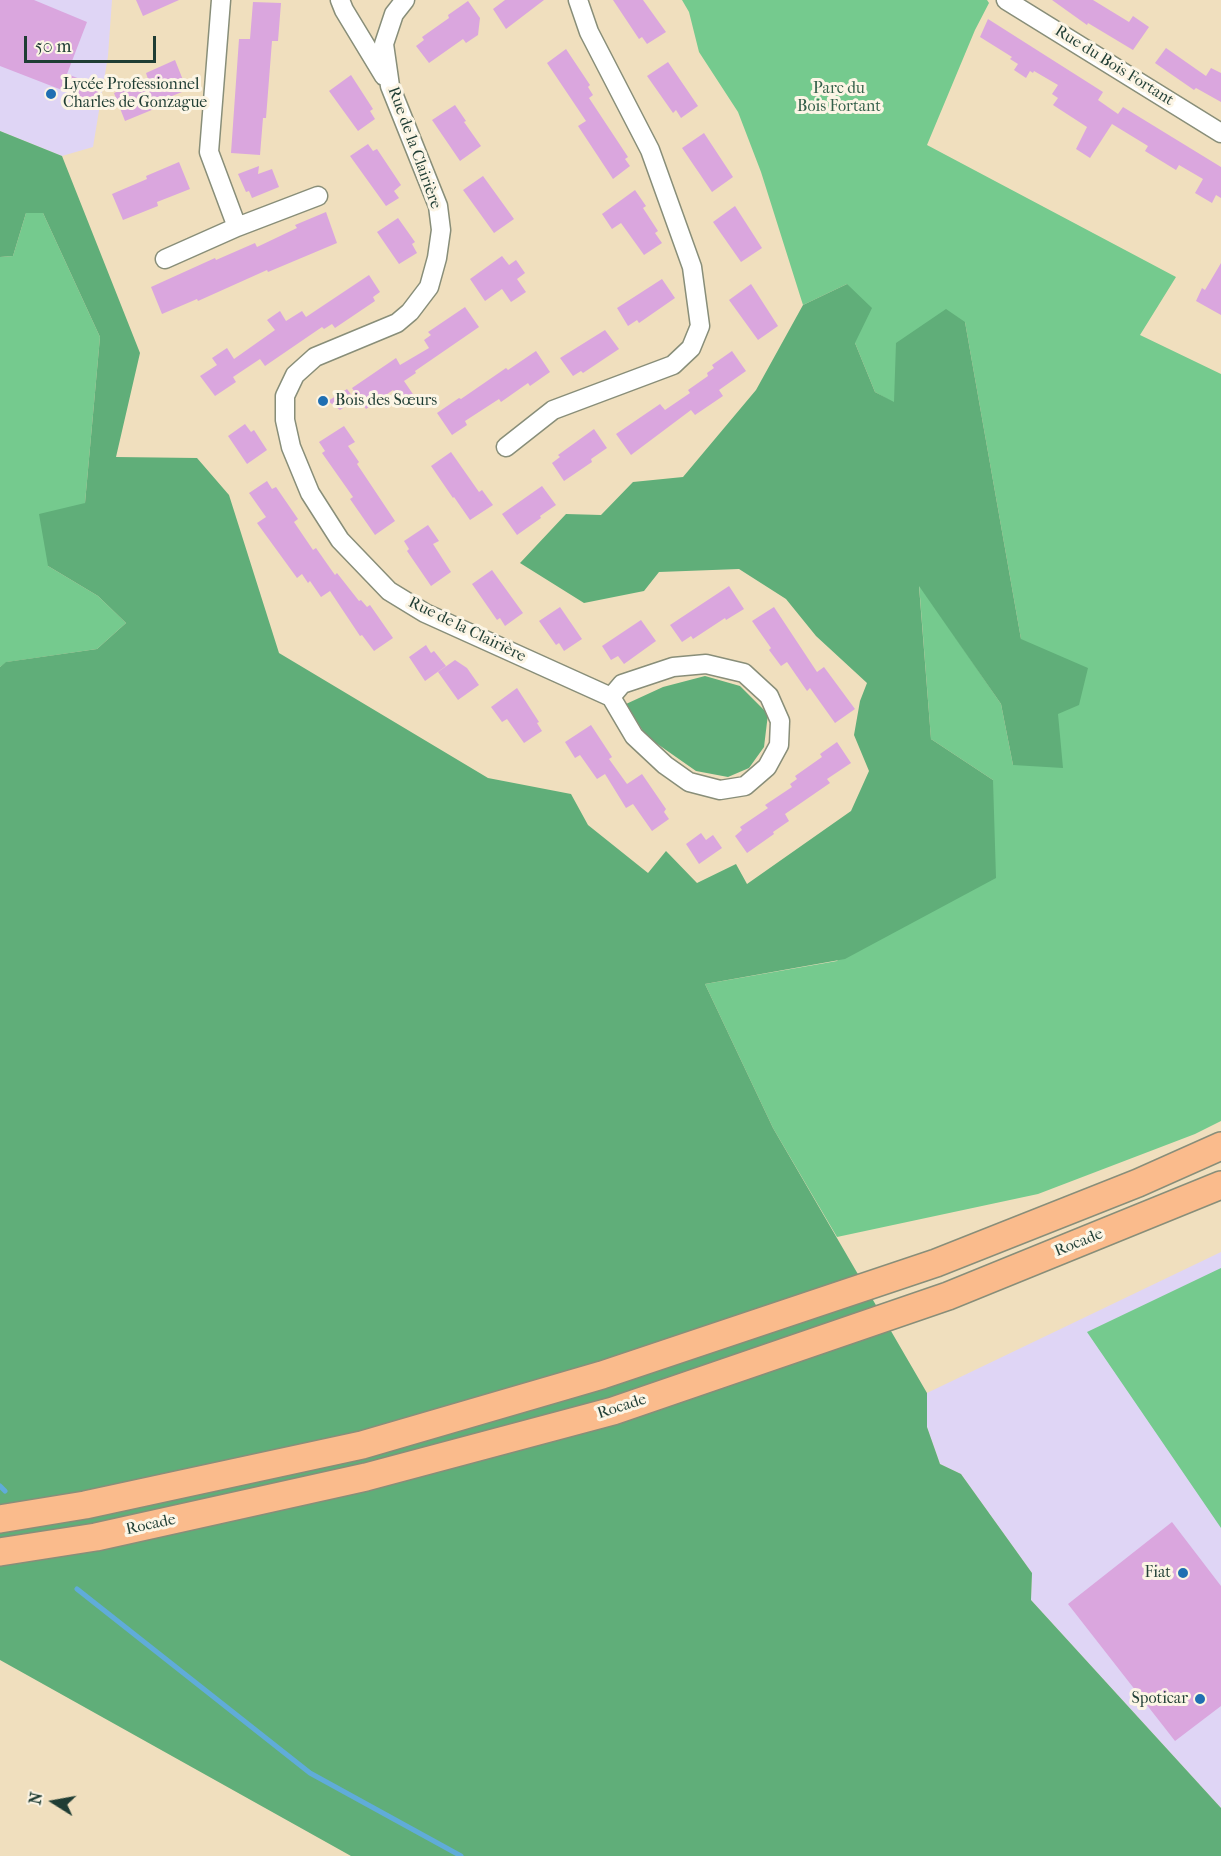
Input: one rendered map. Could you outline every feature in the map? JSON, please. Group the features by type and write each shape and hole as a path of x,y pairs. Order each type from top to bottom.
{"highway":[{"path":"0,1519 85,1505 362,1445 602,1375 936,1263 1138,1183 1221,1146"},
{"name":"Rocade","path":"0,1552 96,1537 366,1477 613,1411 948,1296 1221,1185"}],"street":[{"path":"221,0 209,152 237,227"},
{"path":"340,0 390,86"},
{"name":"Rue de la Clairière","path":"405,0 394,14 384,44 390,86 438,206 441,230 437,258 429,287 410,312 398,323 315,357 295,375 285,396 285,420 291,447 310,494 340,540 389,591 425,613 611,697"},
{"path":"506,447 553,410 673,365 691,348 700,326 692,267 650,150 589,32 578,0"},
{"name":"Rue du Bois Fortant","path":"1006,0 1221,133"},
{"path":"165,259 237,227 318,196"},
{"path":"706,664 744,673 770,696 780,721 778,746 767,767 745,786 720,790 689,782 665,765 634,736 611,697 622,684 673,666 706,664"}],"shaded area":[{"name":"Lycée Professionnel Charles de Gonzague","path":"0,0 112,0 108,56 93,147 62,156 0,131"},
{"path":"1221,1252 1221,1808 1031,1600 1032,1573 961,1474 940,1464 927,1427 927,1393"}],"green space":[{"name":"Parc du Bois Fortant","path":"682,0 987,0 989,3 975,30 927,145 1176,277 1140,335 1221,374 1221,1121 1195,1134 1038,1194 837,1237 773,1128 705,984 837,961 993,780 931,739 919,584 1001,704 1013,765 1021,639 965,322 894,403 875,392 855,343 847,284 803,305 761,172 738,112 699,52 689,12"},
{"path":"0,131 62,156 140,353 116,457 197,458 229,495 279,653 488,778 571,794 588,825 648,873 666,851 697,883 736,864 747,884 851,811 869,771 854,735 860,701 867,683 816,636 786,599 739,569 659,572 644,591 584,603 520,563 566,514 601,515 633,482 683,477 756,390 803,305 847,284 872,308 855,343 875,392 894,402 896,343 946,309 965,322 1021,639 1088,668 1079,705 1058,714 1063,768 1013,765 1001,704 919,586 931,739 993,780 996,878 845,959 705,984 773,1128 927,1393 927,1427 940,1464 961,1474 1032,1573 1031,1600 1221,1808 1221,1856 351,1856 0,1660 0,667 6,662 97,649 126,623 98,596 48,566 39,514 85,503 100,337 43,213 26,213 13,256 0,257"},
{"path":"26,213 43,213 100,337 85,503 48,566 98,596 126,623 97,649 7,662 0,667 0,257 13,256"},
{"path":"705,676 740,686 768,714 764,747 749,768 728,777 696,771 646,736 626,704 663,687"},
{"path":"1221,1268 1221,1528 1087,1332"}],"building":[{"path":"0,0 34,0 87,22 67,74 101,87 98,104 0,66"},
{"path":"136,0 179,0 143,16"},
{"path":"505,0 544,0 506,29 493,9"},
{"path":"613,0 643,0 666,32 647,44 642,37 639,39"},
{"path":"1052,0 1093,0 1129,22 1133,16 1149,27 1133,50 1088,23 1087,25"},
{"path":"468,1 480,18 478,35 466,43 463,39 429,63 416,46 424,40 422,37"},
{"path":"253,2 281,3 278,41 272,41 266,118 263,118 260,155 231,153 239,39 250,39"},
{"path":"988,19 1103,92 1098,100 1118,114 1123,107 1221,167 1221,198 1216,195 1212,203 1195,193 1203,179 1179,165 1176,170 1145,151 1148,146 1112,124 1090,158 1076,149 1087,127 1053,105 1058,98 1052,94 1058,85 1034,71 1033,73 1030,71 1026,78 1014,70 1018,64 1010,59 1012,57 980,37"},
{"path":"1166,48 1206,76 1211,68 1221,73 1221,102 1196,88 1194,90 1155,63"},
{"path":"566,49 590,85 588,87 593,95 589,98 628,157 625,159 630,166 613,179 578,126 586,121 547,63"},
{"path":"175,60 187,90 157,102 159,107 125,121 114,93 148,79 146,73"},
{"path":"668,62 698,106 681,118 676,110 673,113 647,76"},
{"path":"351,75 373,109 370,111 375,119 358,131 329,91"},
{"path":"455,105 481,146 460,161 432,120"},
{"path":"704,133 733,177 712,192 682,148"},
{"path":"368,144 373,151 377,149 401,185 394,191 399,198 386,206 350,156"},
{"path":"179,162 190,189 157,202 158,206 123,220 112,194"},
{"path":"259,166 258,174 272,169 279,187 252,198 249,191 246,192 238,174"},
{"path":"483,176 514,219 494,233 463,190"},
{"path":"635,190 646,206 643,208 658,231 655,233 662,243 644,255 621,223 612,229 602,214"},
{"path":"735,206 762,248 741,262 713,222"},
{"path":"326,212 337,243 162,314 151,287 215,258 216,260 255,243 257,247 297,228 295,225"},
{"path":"398,218 415,242 412,244 417,253 399,264 377,232"},
{"path":"502,256 509,265 516,260 525,273 517,279 526,292 511,302 502,289 485,301 470,279"},
{"path":"1221,263 1221,315 1196,301 1202,288 1205,290"},
{"path":"369,275 380,292 373,297 375,301 335,328 332,324 324,329 322,327 265,366 260,359 233,377 236,382 215,396 200,376 217,365 212,358 227,348 234,359 275,330 267,320 280,311 286,321 302,311 306,317"},
{"path":"662,279 675,298 639,323 637,320 628,326 617,308"},
{"path":"751,284 778,326 758,340 729,300"},
{"path":"465,307 479,327 404,381 417,400 407,407 393,390 366,409 352,388 396,358 400,365 429,348 424,340 431,335 428,332"},
{"path":"605,330 619,349 583,373 581,371 573,376 560,358"},
{"path":"536,351 550,372 530,386 528,383 501,402 499,399 465,421 467,425 452,435 437,413"},
{"path":"732,351 746,371 719,390 723,396 695,415 691,410 631,455 616,434 660,404 665,410 690,393 688,390 708,376 707,373 714,368 712,365"},
{"path":"347,389 355,400 340,410 328,401"},
{"path":"245,424 251,432 254,430 267,450 247,464 228,436"},
{"path":"344,426 355,442 348,446 359,462 357,464 395,521 375,535 350,499 353,497 322,453 325,451 319,442"},
{"path":"594,429 607,448 591,459 592,462 564,481 552,463 560,457 558,455"},
{"path":"451,452 479,492 482,490 493,505 470,520 431,466"},
{"path":"267,481 272,489 276,487 298,519 294,522 313,550 316,548 335,575 337,573 359,601 361,600 367,607 370,605 393,638 374,651 362,635 360,636 330,591 321,597 302,574 297,578 257,523 266,517 249,493"},
{"path":"542,486 556,505 517,535 502,514"},
{"path":"428,525 439,541 433,544 451,572 431,586 407,551 409,549 404,541"},
{"path":"492,570 523,613 505,626 500,618 497,620 472,584"},
{"path":"729,586 744,609 726,620 725,618 693,639 691,636 682,642 670,625"},
{"path":"560,607 582,639 564,651 559,643 556,645 539,621"},
{"path":"774,607 817,672 824,667 855,709 835,723 810,688 807,691 787,662 781,666 752,621"},
{"path":"641,620 656,641 624,664 618,656 611,660 602,646"},
{"path":"426,645 431,653 434,651 446,666 425,681 409,657"},
{"path":"455,660 467,668 479,685 458,700 438,672"},
{"path":"517,688 539,722 537,723 542,731 524,743 507,719 502,722 491,707"},
{"path":"591,725 612,757 609,759 627,784 642,774 666,809 664,812 669,819 652,831 633,804 626,808 605,774 597,779 580,755 575,758 565,742"},
{"path":"837,742 851,763 827,779 830,783 785,814 789,821 747,853 735,836 742,830 740,827 768,808 765,805 792,787 790,784 797,779 795,776 822,757 820,754"},
{"path":"701,833 706,840 713,835 722,848 699,864 686,844"},
{"path":"1172,1522 1221,1586 1221,1706 1175,1741 1068,1604"}],"waterway":[{"path":"0,1486 5,1491"},
{"path":"77,1589 310,1773 461,1856"}],"place":[{"name":"Lycée Professionnel Charles de Gonzague","path":"51,94"},
{"name":"Bois des Sœurs","path":"323,401"},
{"name":"Fiat","path":"1183,1573"},
{"name":"Spoticar","path":"1200,1699"}]}
